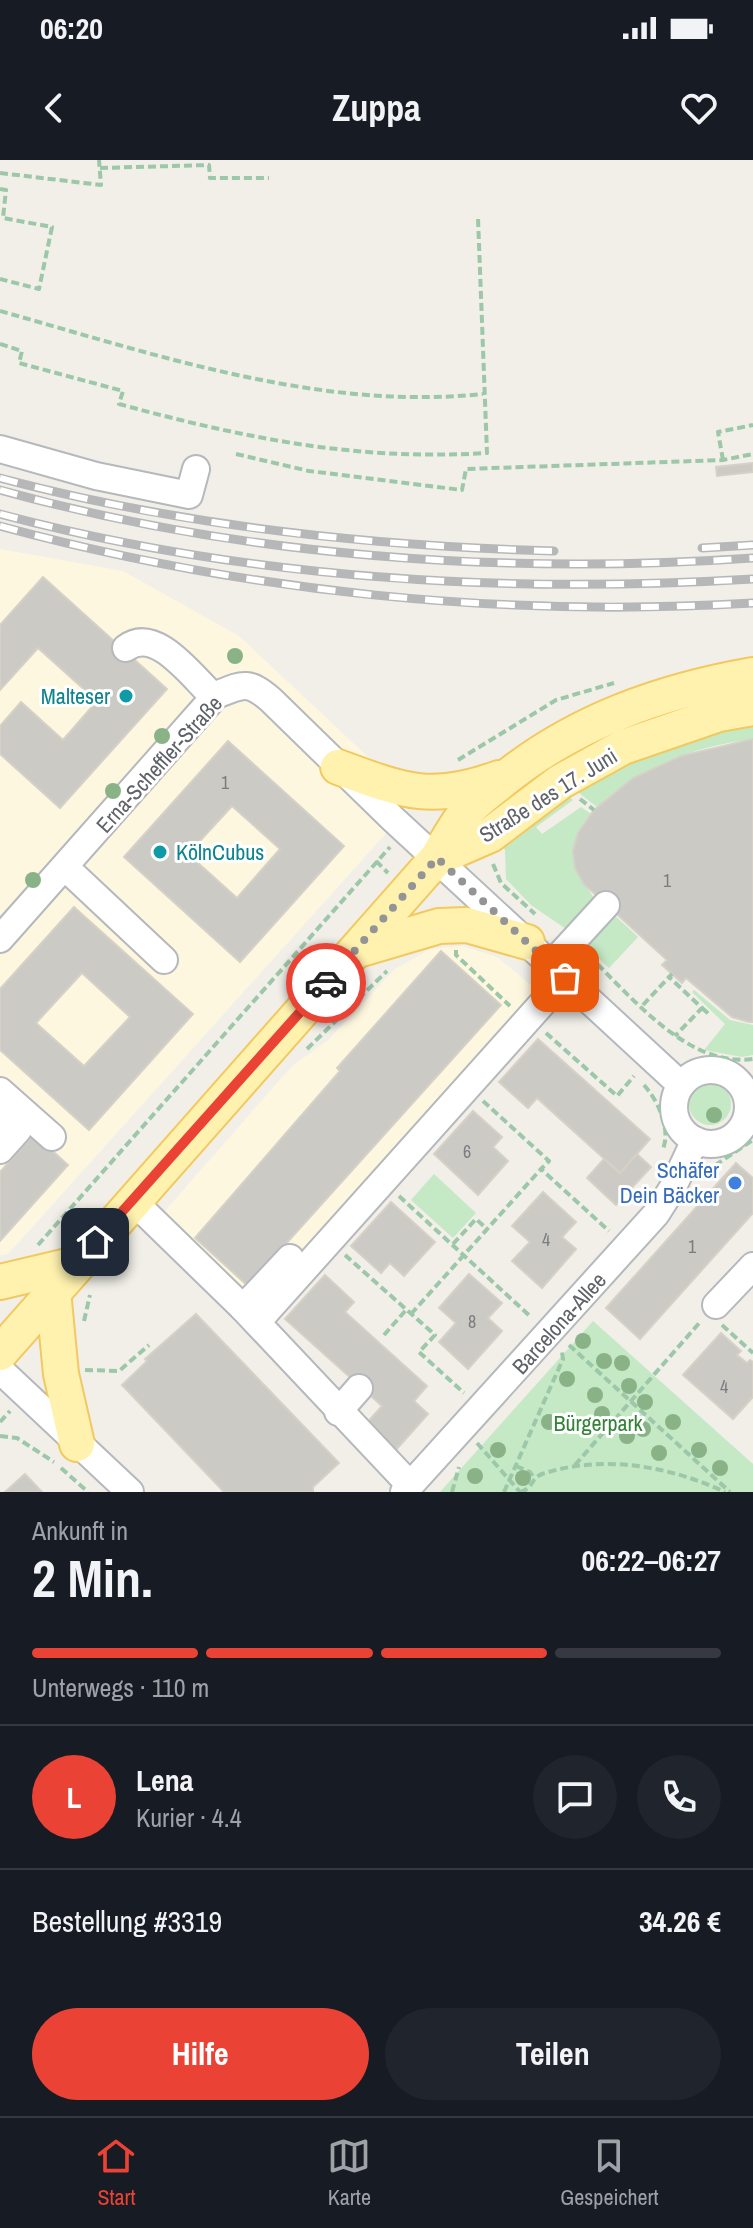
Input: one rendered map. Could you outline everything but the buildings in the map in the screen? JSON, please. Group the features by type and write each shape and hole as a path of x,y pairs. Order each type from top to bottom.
{"main road":[{"name":"Straße des 17. Juni","path":"0,1353 53,1291 87,1274 132,1200 437,858 469,809 511,774 592,723 641,703 708,683 753,675"},
{"name":"Straße des 17. Juni","path":"437,858 490,835 560,782 623,747 719,714 753,708"},
{"path":"338,767 408,793 464,788 511,774"},
{"path":"353,952 401,934 439,926 467,925 542,942"},
{"path":"0,1282 87,1274"},
{"path":"53,1291 61,1374 77,1444"}],"street":[{"path":"0,449 96,476 189,495 196,469"},
{"path":"126,648 139,641 158,645 214,697"},
{"name":"Erna-Scheffler-Straße","path":"0,939 66,868 214,697 242,684 257,688 437,858 542,942 681,1085"},
{"path":"66,868 164,960"},
{"path":"250,1315 318,1239 382,1181 528,1019 542,942 573,942 606,905"},
{"path":"710,1070 732,1077 749,1092 750,1138 719,1143 695,1140 679,1126 674,1105 681,1085 689,1077 710,1070"},
{"path":"0,1091 52,1137"},
{"path":"0,1113 18,1130 0,1150"},
{"name":"Barcelona-Allee","path":"407,1489 656,1214 695,1140"},
{"path":"132,1200 250,1315 407,1489"},
{"path":"714,1315 753,1266"},
{"path":"0,1370 130,1492"},
{"path":"338,1412 359,1388"}],"path":[{"path":"0,173 101,185 99,160"},
{"path":"100,168 209,165 210,178 269,178"},
{"path":"0,189 6,190 3,218 52,227 39,289 0,279"},
{"path":"0,344 22,351 19,363 123,391 119,404 256,439 376,455 487,453 478,218"},
{"path":"0,311 300,388 402,399 484,394"},
{"path":"723,460 718,432 753,425"},
{"path":"236,454 309,471 462,490 466,469 723,460 753,454"},
{"path":"36,1246 376,861"},
{"path":"456,938 456,955 617,1096 634,1076"},
{"path":"573,942 675,1036 700,1052 742,1061 753,1059"},
{"path":"299,1055 321,1039 397,961"},
{"path":"642,1005 670,976 710,1015"},
{"path":"675,1036 702,1008"},
{"path":"624,1065 656,1100 667,1138 660,1157 698,1177 750,1138"},
{"path":"384,1335 465,1255 549,1161 467,1086"},
{"path":"541,1169 612,1234"},
{"path":"382,1181 534,1320"},
{"path":"453,1244 476,1219 487,1229"},
{"path":"318,1239 435,1335 419,1352 466,1395"},
{"path":"84,1324 89,1296 87,1274"},
{"path":"574,1467 714,1315 753,1353"},
{"path":"79,1371 119,1371 149,1345"},
{"path":"569,1345 727,1492"},
{"path":"504,1492 563,1359 562,1352"},
{"path":"462,1430 520,1492 533,1485 534,1478 530,1472 515,1466"},
{"path":"2,1438 17,1438 50,1458 88,1492"},
{"path":"452,1492 459,1465"},
{"path":"534,1478 574,1467 634,1465 695,1478 727,1492"}],"shaded area":[{"path":"0,549 123,571 239,636 415,801 8,1254 0,1255"},
{"path":"462,946 497,957 543,995 266,1302 228,1309 150,1228 292,1066 327,1041 395,969 430,949"}],"green space":[{"path":"753,721 753,739 710,747 669,761 631,780 597,807 574,789 629,760"},
{"path":"565,793 573,800 536,827 542,834 581,807 591,814 578,833 574,859 579,876 598,904 572,933 531,905 506,879 505,850 499,843"},
{"path":"612,913 638,937 609,968 584,944"},
{"path":"694,990 730,1020 753,1025 753,1055 742,1057 704,1050 725,1024 692,992"},
{"path":"710,1083 725,1089 731,1104 725,1119 710,1125 695,1119 689,1104 695,1089"},
{"path":"434,1174 476,1213 453,1238 411,1200"},
{"name":"Bürgerpark","path":"593,1321 753,1464 753,1492 440,1492"}],"railway":[{"path":"0,478 137,509 275,531 414,544 554,551"},
{"path":"0,490 92,513 185,531 374,556 564,564 753,558"},
{"path":"0,514 186,554 374,576 563,584 753,579"},
{"path":"0,526 185,568 373,595 563,607 753,603"},
{"path":"702,548 753,545"}],"way so far":[{"path":"326,983 437,858 565,978"}],"place":[{"name":"Malteser","path":"126,696"},
{"name":"KölnCubus","path":"160,852"},
{"name":"Schäfer Dein Bäcker","path":"735,1183"}],"route":[{"path":"95,1242 326,983"}]}
